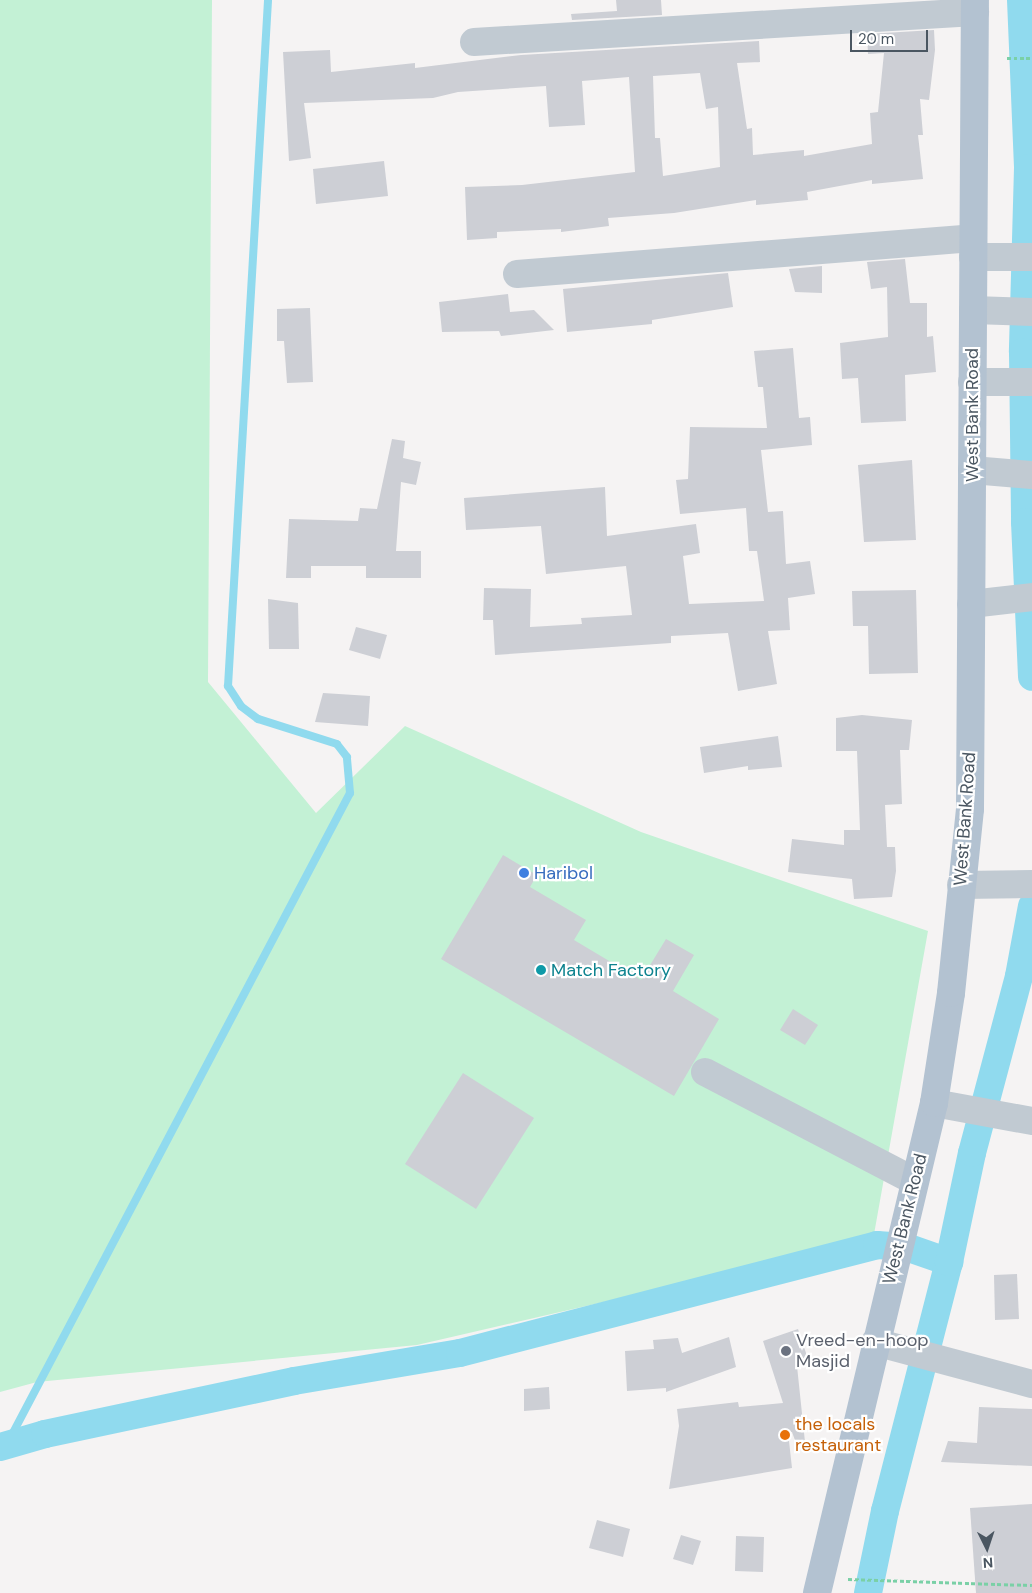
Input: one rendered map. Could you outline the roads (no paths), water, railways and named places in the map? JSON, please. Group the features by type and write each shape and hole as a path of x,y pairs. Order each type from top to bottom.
{"main road":[{"name":"West Bank Road","path":"827,1586 875,1342 934,1103 951,993 970,809 972,382 984,310 974,248 975,6"}],"lane":[{"path":"474,42 975,6"},
{"path":"517,274 974,248 1000,258 1032,257"},
{"path":"984,310 1032,312"},
{"path":"972,382 1032,382"},
{"path":"972,470 1032,475"},
{"path":"971,604 1001,599 1032,597"},
{"path":"961,885 1021,883"},
{"path":"705,1072 914,1181"},
{"path":"934,1103 1032,1121"},
{"path":"875,1342 1032,1384"}],"waterway":[{"path":"6,1446 350,793 347,757 337,744 258,719 241,706 228,686 268,0"},
{"path":"1021,0 1028,168 1023,352 1025,522 1032,677"},
{"path":"868,1593 885,1511 949,1262 972,1153 1019,976 1032,906"},
{"path":"0,1447 45,1434 294,1381 460,1353 877,1245 906,1247 949,1262"}],"place":[{"name":"Haribol","path":"524,873"},
{"name":"Match Factory","path":"541,970"},
{"name":"Vreed-en-hoop Masjid","path":"786,1351"},
{"name":"the locals restaurant","path":"785,1435"}]}
